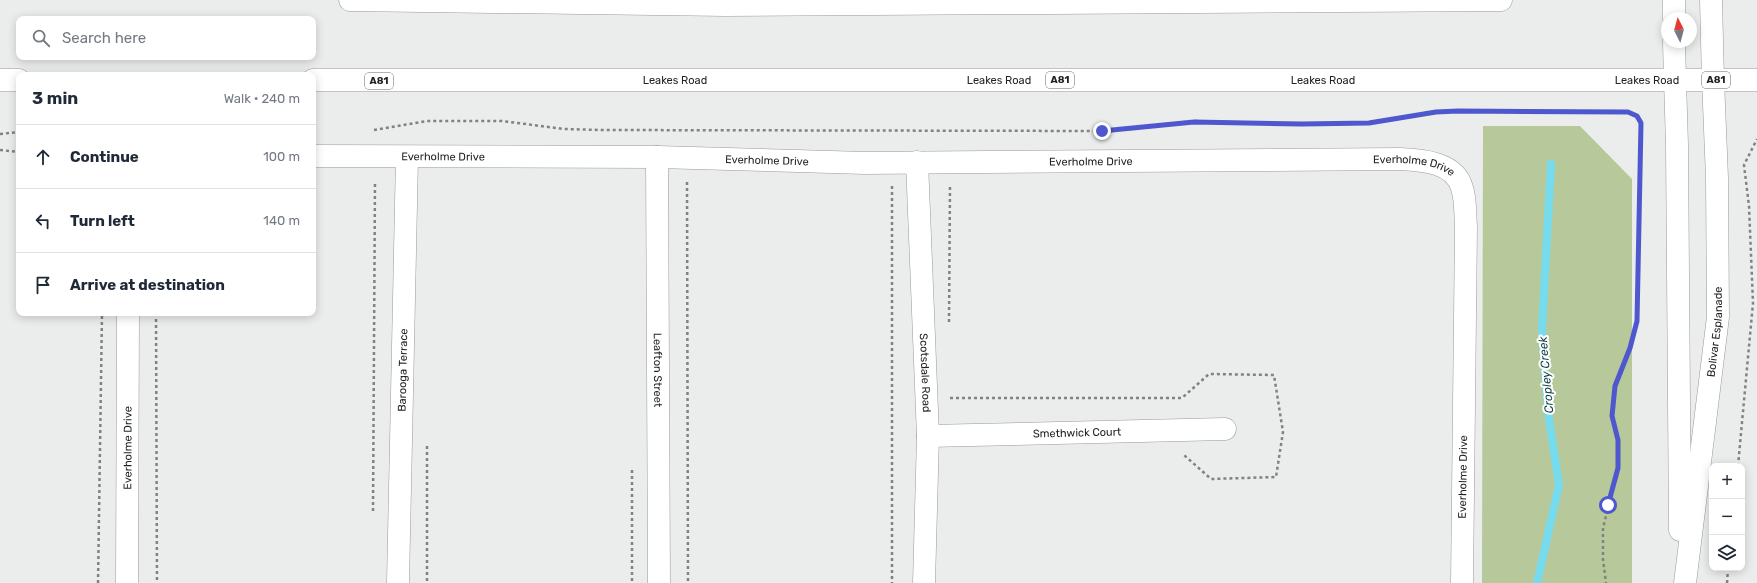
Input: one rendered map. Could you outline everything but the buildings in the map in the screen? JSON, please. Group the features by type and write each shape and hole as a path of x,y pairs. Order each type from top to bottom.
{"main road":[{"path":"350,0 724,3 1501,0"},
{"path":"1674,0 1674,12"},
{"name":"Bolivar Esplanade","path":"1685,583 1718,317 1712,0"},
{"path":"1674,48 1677,153 1680,583"},
{"path":"0,80 16,80"},
{"name":"Leakes Road","path":"316,80 1757,80"},
{"name":"Everholme Drive","path":"316,156 657,157 917,162 1400,158 1434,163 1447,168 1456,175 1463,190 1466,227 1462,583"},
{"name":"Barooga Terrace","path":"398,583 407,157"},
{"name":"Leafton Street","path":"657,157 659,583"},
{"name":"Scotsdale Road","path":"917,162 928,436 924,583"},
{"name":"Everholme Drive","path":"127,583 128,316"},
{"name":"Smethwick Court","path":"928,436 1225,429"}],"path":[{"path":"368,131 427,121 502,121 564,129 601,130 1102,131 1194,122 1302,124 1369,123 1436,112 1458,111 1628,112 1637,116 1641,123 1637,321 1630,348 1615,386 1612,416 1618,440 1618,468 1603,528 1603,559 1606,583"},
{"path":"0,134 16,132"},
{"path":"1738,463 1753,303 1749,206 1744,165 1757,139"},
{"path":"0,150 16,152"},
{"path":"373,512 375,181"},
{"path":"892,181 892,583"},
{"path":"98,583 102,316"},
{"path":"156,316 156,583"},
{"path":"1727,583 1728,571"}],"green space":[{"path":"1483,126 1580,126 1632,179 1632,583 1482,583"}],"waterway":[{"name":"Cropley Creek","path":"1537,583 1559,485 1548,412 1542,329 1551,164"}],"route":[{"path":"1102,131 1194,122 1302,124 1369,123 1436,112 1458,111 1628,112 1637,116 1641,123 1637,321 1630,348 1615,386 1612,416 1618,440 1618,468 1608,505"}]}
